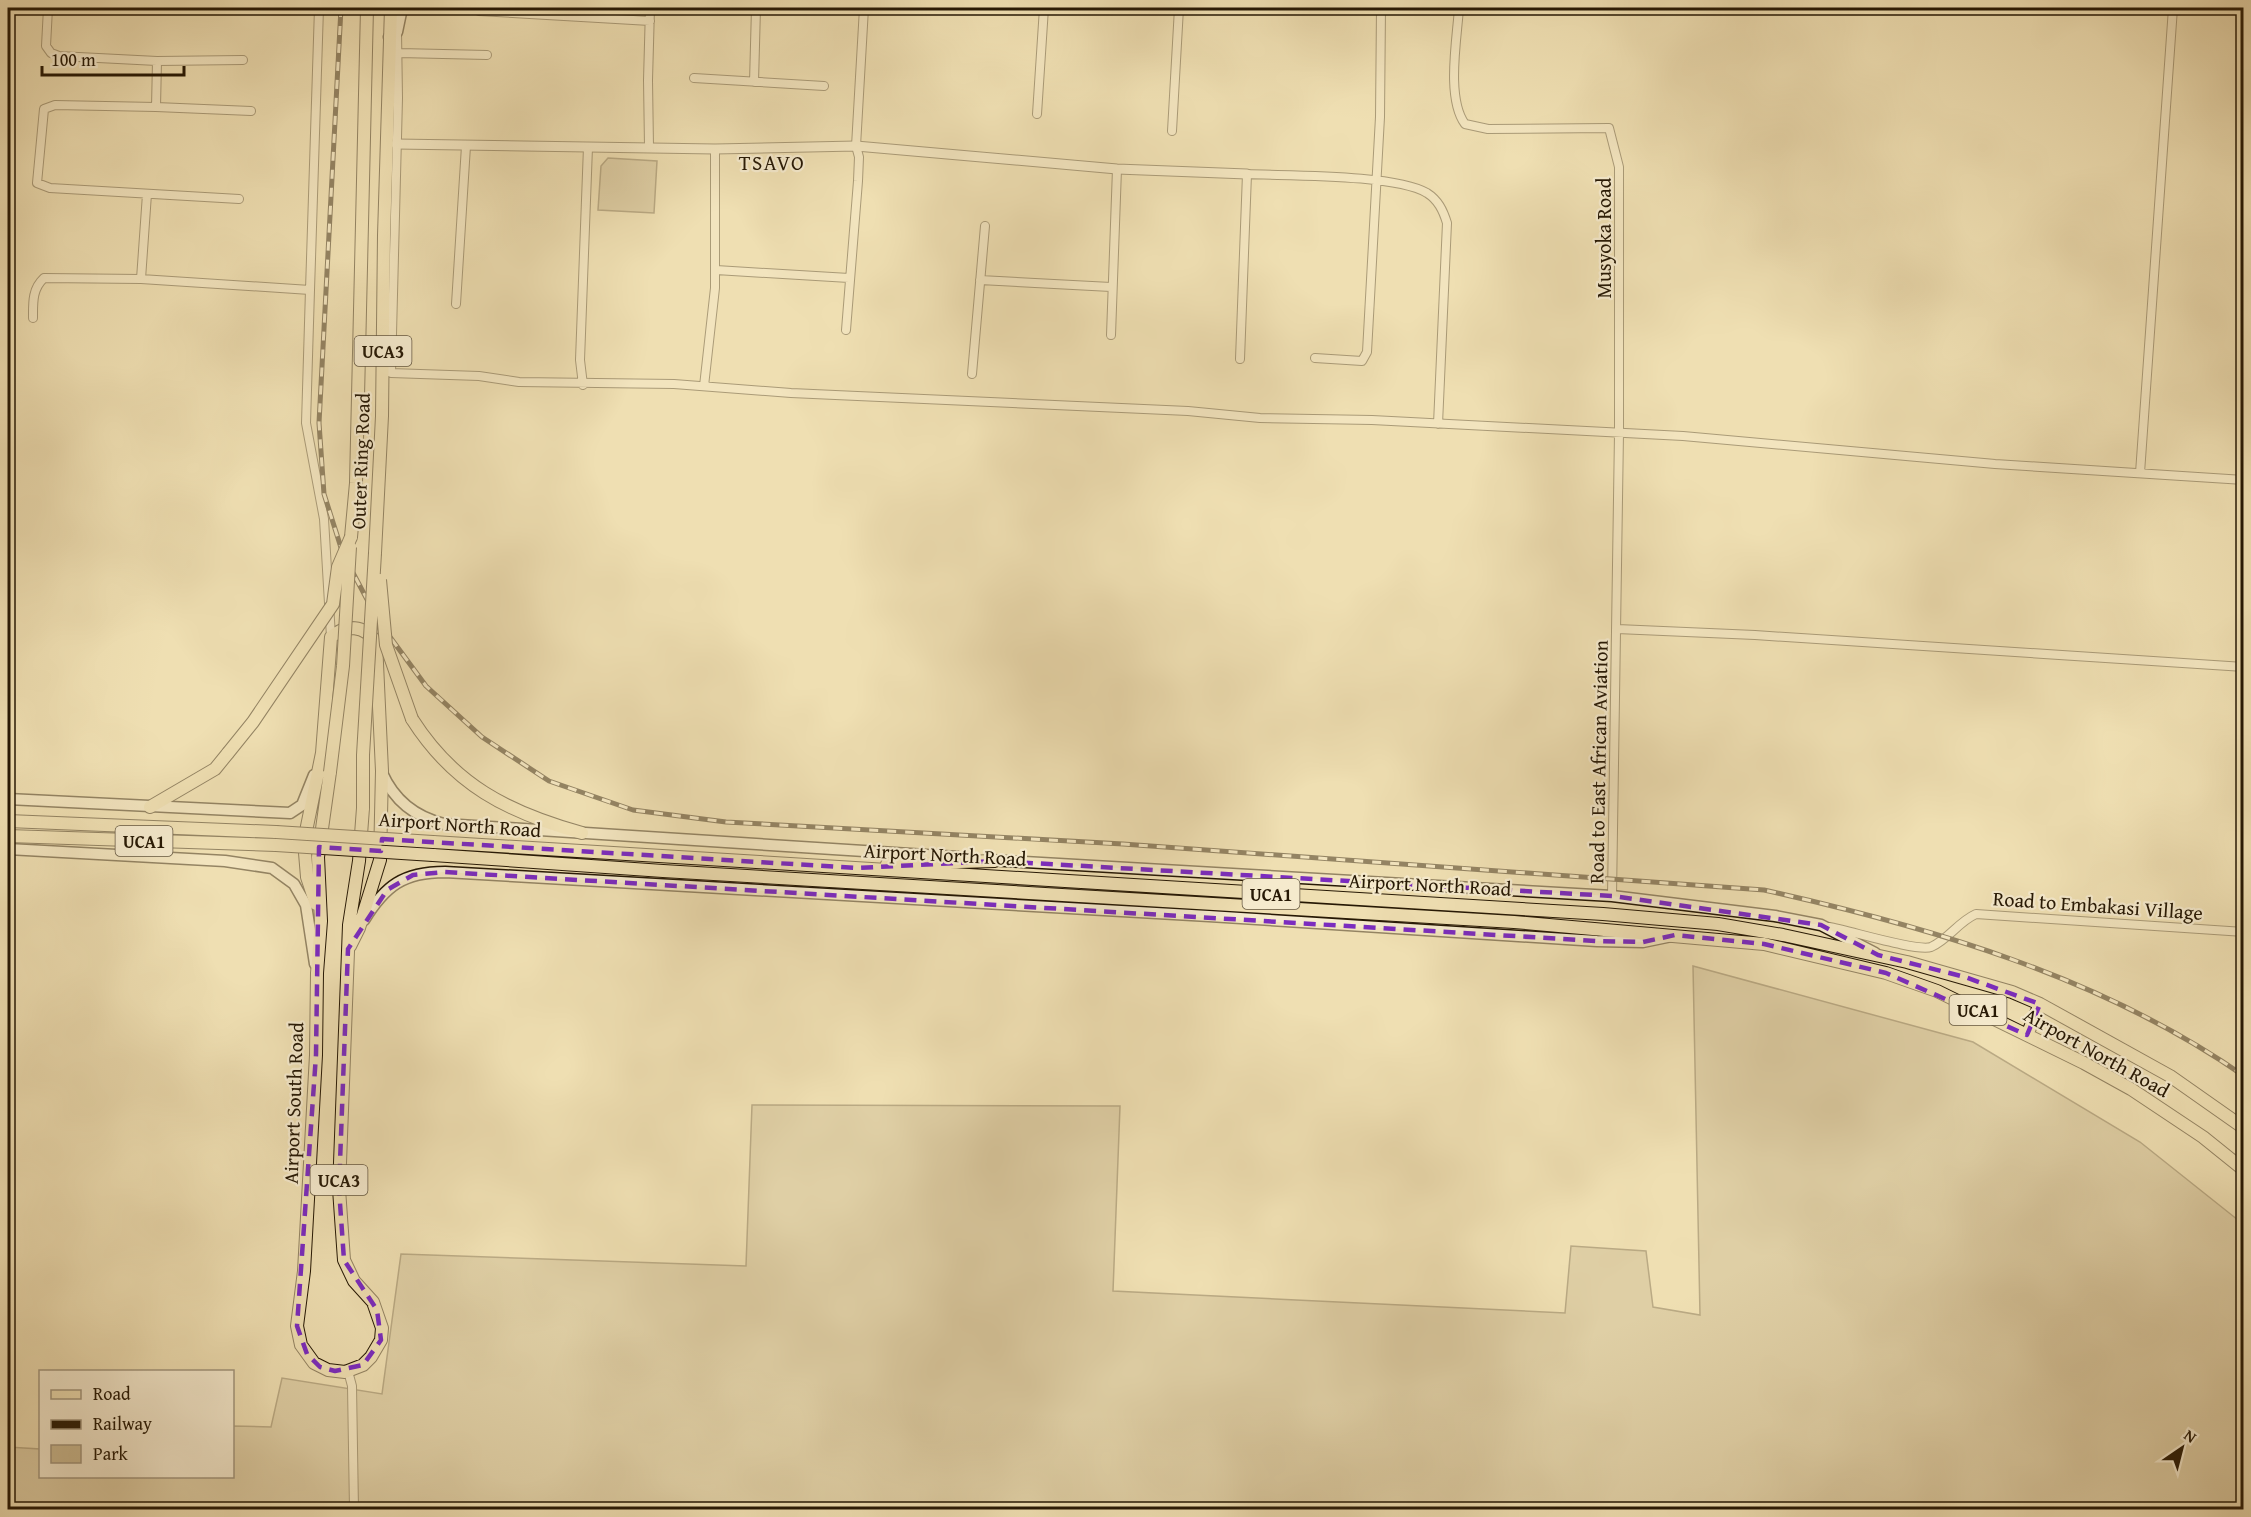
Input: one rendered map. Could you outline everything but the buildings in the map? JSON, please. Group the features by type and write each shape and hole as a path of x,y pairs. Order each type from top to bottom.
{"main road":[{"name":"Outer Ring Road","path":"325,805 343,666 356,483 367,8"},
{"name":"Outer Ring Road","path":"348,950 363,808 363,755 382,416 391,147 393,34 391,8"},
{"name":"UCA3","path":"393,34 402,8"},
{"path":"150,807 215,769 253,722 333,604 338,567 351,537"},
{"path":"375,553 386,645 412,719 446,764 476,789 525,815 582,833"},
{"name":"UCA1","path":"8,799 290,813 302,805 322,753 331,637 340,631 356,627 367,632 376,642 382,771"},
{"path":"321,921 307,877 304,857 306,831 322,753"},
{"path":"348,950 359,928 380,860 382,771"},
{"name":"Airport North Road","path":"382,771 401,801 415,813 431,821 475,827 995,861 1239,872 1612,896 1775,916 1821,925 1878,955"},
{"name":"Airport South Road","path":"325,805 318,857 321,921 310,1179 304,1271 297,1326 301,1345 320,1367 335,1371 348,1371"},
{"name":"Airport North Road","path":"10,821 276,832 1614,915 1729,926 1843,946 1965,977 2040,1004 2170,1076 2244,1128"},
{"name":"Airport North Road","path":"10,836 276,845 663,871 1503,921 1764,944 1886,973 1937,991 2131,1089 2203,1137 2244,1170"},
{"name":"UCA1","path":"8,849 225,861 272,868 294,884 306,905 317,973"},
{"path":"856,868 905,862 995,861"},
{"name":"Airport North Road","path":"359,928 387,890 404,879 423,872 959,901 1597,941 1643,942 1662,940 1677,935"},
{"name":"UCA3","path":"348,950 339,1139 342,1241 348,1270 373,1302 382,1328 381,1340 371,1358 363,1365 348,1371"},
{"path":"2027,1035 2040,1004"}],"street":[{"path":"48,8 46,46 51,53 157,61 243,60"},
{"path":"319,8 306,423 324,519 331,637"},
{"path":"649,147 650,8"},
{"path":"754,82 756,8"},
{"path":"846,330 859,169 856,146 864,8"},
{"path":"1037,114 1044,8"},
{"path":"1172,130 1179,8"},
{"path":"1315,358 1359,361 1365,358 1369,334 1367,330 1376,180 1381,8"},
{"name":"Musyoka Road","path":"1459,8 1454,93 1457,114 1465,124 1488,129 1609,128 1619,167 1619,434"},
{"path":"2140,473 2173,8"},
{"path":"479,11 650,21"},
{"path":"393,34 399,53 391,147 391,373 583,385 633,382 791,393 1188,411 1260,418 1438,424 1619,434 2244,480"},
{"path":"399,53 487,55"},
{"path":"156,107 157,61"},
{"path":"694,78 825,86"},
{"path":"239,199 50,188 37,183 42,114 44,109 55,105 251,111"},
{"path":"456,304 466,146"},
{"path":"391,147 716,149 856,146 1117,169 1376,180 1428,194 1444,211 1447,223 1438,424"},
{"path":"583,385 580,360 588,147"},
{"path":"704,386 716,270 716,149"},
{"path":"1111,335 1117,169"},
{"path":"1240,359 1247,174"},
{"path":"141,279 147,194"},
{"path":"972,374 985,226"},
{"path":"716,270 849,278"},
{"path":"33,318 33,299 37,285 44,278 141,279 310,290"},
{"path":"980,280 1111,287"},
{"name":"Road to East African Aviation","path":"1612,896 1619,434"},
{"path":"1617,628 1755,634 2244,667"},
{"name":"Road to Embakasi Village","path":"1821,925 1926,948 1948,937 1960,921 1976,914 2244,932"},
{"path":"348,1371 352,1386 354,1509"}],"highlighted area":[{"path":"382,839 857,868 995,861 1612,896 1821,925 1878,955 1965,977 2040,1004 2027,1035 1886,973 1764,944 1675,935 1643,942 1597,941 445,872 413,875 387,890 348,949 339,1189 344,1260 377,1310 381,1340 363,1365 335,1371 320,1367 307,1354 297,1326 316,1055 319,847 381,851"}],"green space":[{"path":"608,158 657,161 654,213 598,210 601,166"},
{"path":"1693,966 1973,1042 2140,1142 2243,1224 2243,1509 8,1510 8,1447 39,1449 39,1478 234,1478 234,1426 271,1427 282,1378 382,1394 401,1254 746,1266 752,1105 1120,1106 1113,1291 1565,1313 1571,1246 1646,1251 1653,1307 1700,1315"}],"railway":[{"path":"341,8 319,423 324,494 343,554 379,622 426,686 482,737 549,781 633,810 726,822 1123,844 1764,890 1951,939 2073,983 2132,1010 2189,1041 2244,1076"}],"district":[{"name":"TSAVO","path":"772,162"}]}
